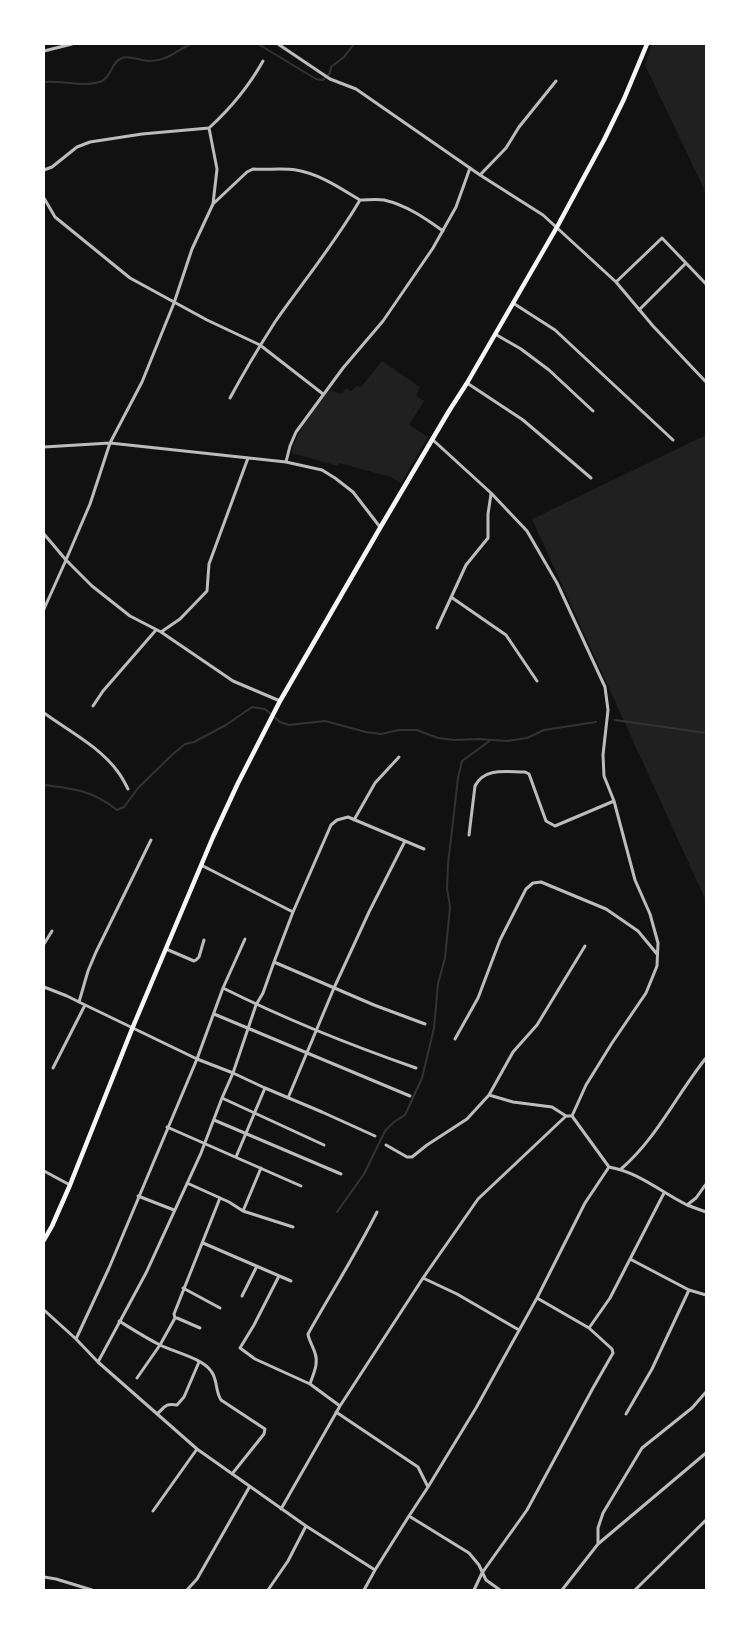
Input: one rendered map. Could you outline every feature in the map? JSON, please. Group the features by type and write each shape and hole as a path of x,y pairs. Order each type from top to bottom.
{"main road":[{"path":"44,1240 70,1185 132,1029 201,865 238,783 280,701 380,528 468,383 557,227 624,99 647,44"}],"street":[{"path":"44,51 72,44"},
{"path":"278,44 323,75 356,89 480,175 543,215 616,282 653,326 706,382"},
{"path":"44,170 52,167 77,148 90,142 142,134 210,128 230,108 252,80 263,61"},
{"path":"480,175 506,148 519,127 556,81"},
{"path":"44,609 90,504 110,443 142,382 174,303 192,249 213,204 217,169 210,128"},
{"path":"286,462 296,432 323,394 383,321 443,231 456,207 470,168"},
{"path":"213,204 247,172 253,169 296,170 313,174 360,200 382,200 405,207 443,231"},
{"path":"44,198 56,217 130,278 174,303 260,345 323,394"},
{"path":"230,398 260,345 346,224 360,200"},
{"path":"616,282 662,238 706,284"},
{"path":"639,310 686,263"},
{"path":"513,303 555,330 673,440"},
{"path":"495,334 521,349 549,370 593,412"},
{"path":"468,383 524,420 591,478"},
{"path":"433,440 491,493 527,531 544,558 583,637 605,687 608,710 603,755 604,776 614,802 635,880 650,914 658,944 657,966 646,994 586,1085 572,1116"},
{"path":"44,447 110,443 286,462 322,470 353,492 380,528"},
{"path":"161,632 180,619 206,591 209,564 249,458"},
{"path":"437,628 466,565 488,538 488,514 491,493"},
{"path":"44,534 92,586 130,616 161,632 233,681 280,701"},
{"path":"451,597 506,636 537,681"},
{"path":"93,706 103,691 156,630"},
{"path":"44,714 89,744 110,762 120,773 128,789"},
{"path":"354,820 375,783 399,757"},
{"path":"469,835 475,786 482,776 489,773 525,772 529,774 546,822 555,826 614,802"},
{"path":"98,1362 146,1273 205,1143 233,1073 256,1005 263,993 293,912 330,825 337,820 348,817 424,850"},
{"path":"80,1002 88,971 96,952 151,840"},
{"path":"288,1098 334,988 369,912 405,841"},
{"path":"201,865 293,912"},
{"path":"455,1039 478,998 500,940 526,888 533,883 541,882 606,909 638,931 657,954"},
{"path":"44,944 52,930"},
{"path":"76,1339 109,1268 197,1059 223,988 244,939"},
{"path":"166,949 194,961 199,957 204,940"},
{"path":"386,1146 407,1157 412,1157 467,1119 489,1095 513,1052 537,1026 585,946"},
{"path":"274,962 425,1024"},
{"path":"44,987 80,1002 197,1059 375,1136"},
{"path":"223,988 256,1005 357,1048 416,1068"},
{"path":"53,1068 85,1005"},
{"path":"214,1014 410,1096"},
{"path":"621,1169 645,1144 664,1119 690,1077 706,1058"},
{"path":"236,1156 265,1088"},
{"path":"489,1095 513,1102 552,1107 566,1116 572,1116"},
{"path":"222,1098 324,1145"},
{"path":"281,1509 336,1412 423,1278 478,1199 566,1116"},
{"path":"572,1116 609,1167 621,1169 652,1184 664,1193 687,1205 706,1212"},
{"path":"214,1120 341,1174"},
{"path":"168,1127 301,1186"},
{"path":"364,1590 476,1408 537,1298 585,1203 609,1167"},
{"path":"243,1211 261,1168"},
{"path":"44,1171 70,1185"},
{"path":"187,1183 243,1211 292,1227"},
{"path":"687,1205 696,1198 706,1184"},
{"path":"589,1328 610,1298 664,1193"},
{"path":"138,1196 174,1210"},
{"path":"137,1378 160,1345 175,1318 174,1313 183,1288 220,1198"},
{"path":"310,1384 316,1365 316,1355 308,1334 357,1252 377,1212"},
{"path":"203,1242 291,1281"},
{"path":"630,1259 689,1290 706,1295"},
{"path":"242,1296 257,1266"},
{"path":"279,1276 240,1348 255,1359 310,1384 340,1406"},
{"path":"423,1278 457,1294 519,1330"},
{"path":"183,1288 220,1308"},
{"path":"626,1414 652,1369 689,1290"},
{"path":"474,1590 482,1573 526,1510 613,1353 589,1328 537,1298"},
{"path":"44,1310 98,1362 197,1449 306,1526 375,1570"},
{"path":"175,1318 200,1328"},
{"path":"119,1321 160,1345 199,1362 211,1370 216,1382 217,1394 221,1400 265,1429 264,1434 232,1474"},
{"path":"157,1414 167,1404 177,1405 184,1397 199,1362"},
{"path":"598,1544 598,1528 603,1513 642,1448 692,1408 706,1392"},
{"path":"336,1412 418,1467 428,1487"},
{"path":"153,1512 197,1449"},
{"path":"562,1590 598,1544 706,1453"},
{"path":"187,1590 197,1579 250,1486"},
{"path":"409,1516 469,1553 479,1565 486,1580 500,1590"},
{"path":"635,1590 706,1520"},
{"path":"268,1590 288,1561 306,1526"},
{"path":"44,1577 92,1590"}],"shaded area":[{"path":"652,44 706,44 706,193 645,65"},
{"path":"382,361 420,387 416,395 424,401 409,425 428,437 401,483 391,477 339,463 338,466 292,453 293,446 302,429 330,390 341,394 346,388 351,391 357,386 361,387"},
{"path":"706,435 706,901 532,519"}],"waterway":[{"path":"44,82 96,83 105,79 118,60 122,58 128,57 156,61 191,44"},
{"path":"258,44 316,79 323,80 330,73 331,67 344,57 354,44"},
{"path":"368,44 374,44"},
{"path":"44,785 74,789 91,794 117,810 124,807 138,788 185,744 194,742 226,725 252,707 265,709 280,722 289,725 325,721 366,732 381,734 399,730 417,730 438,738 454,740 507,741 527,738 544,730 596,722"},
{"path":"615,720 706,733"},
{"path":"337,1212 364,1174 385,1131 405,1115 422,1078 434,1028 438,984 445,958 450,907 447,888 448,864 458,778 462,761 491,740"}]}
